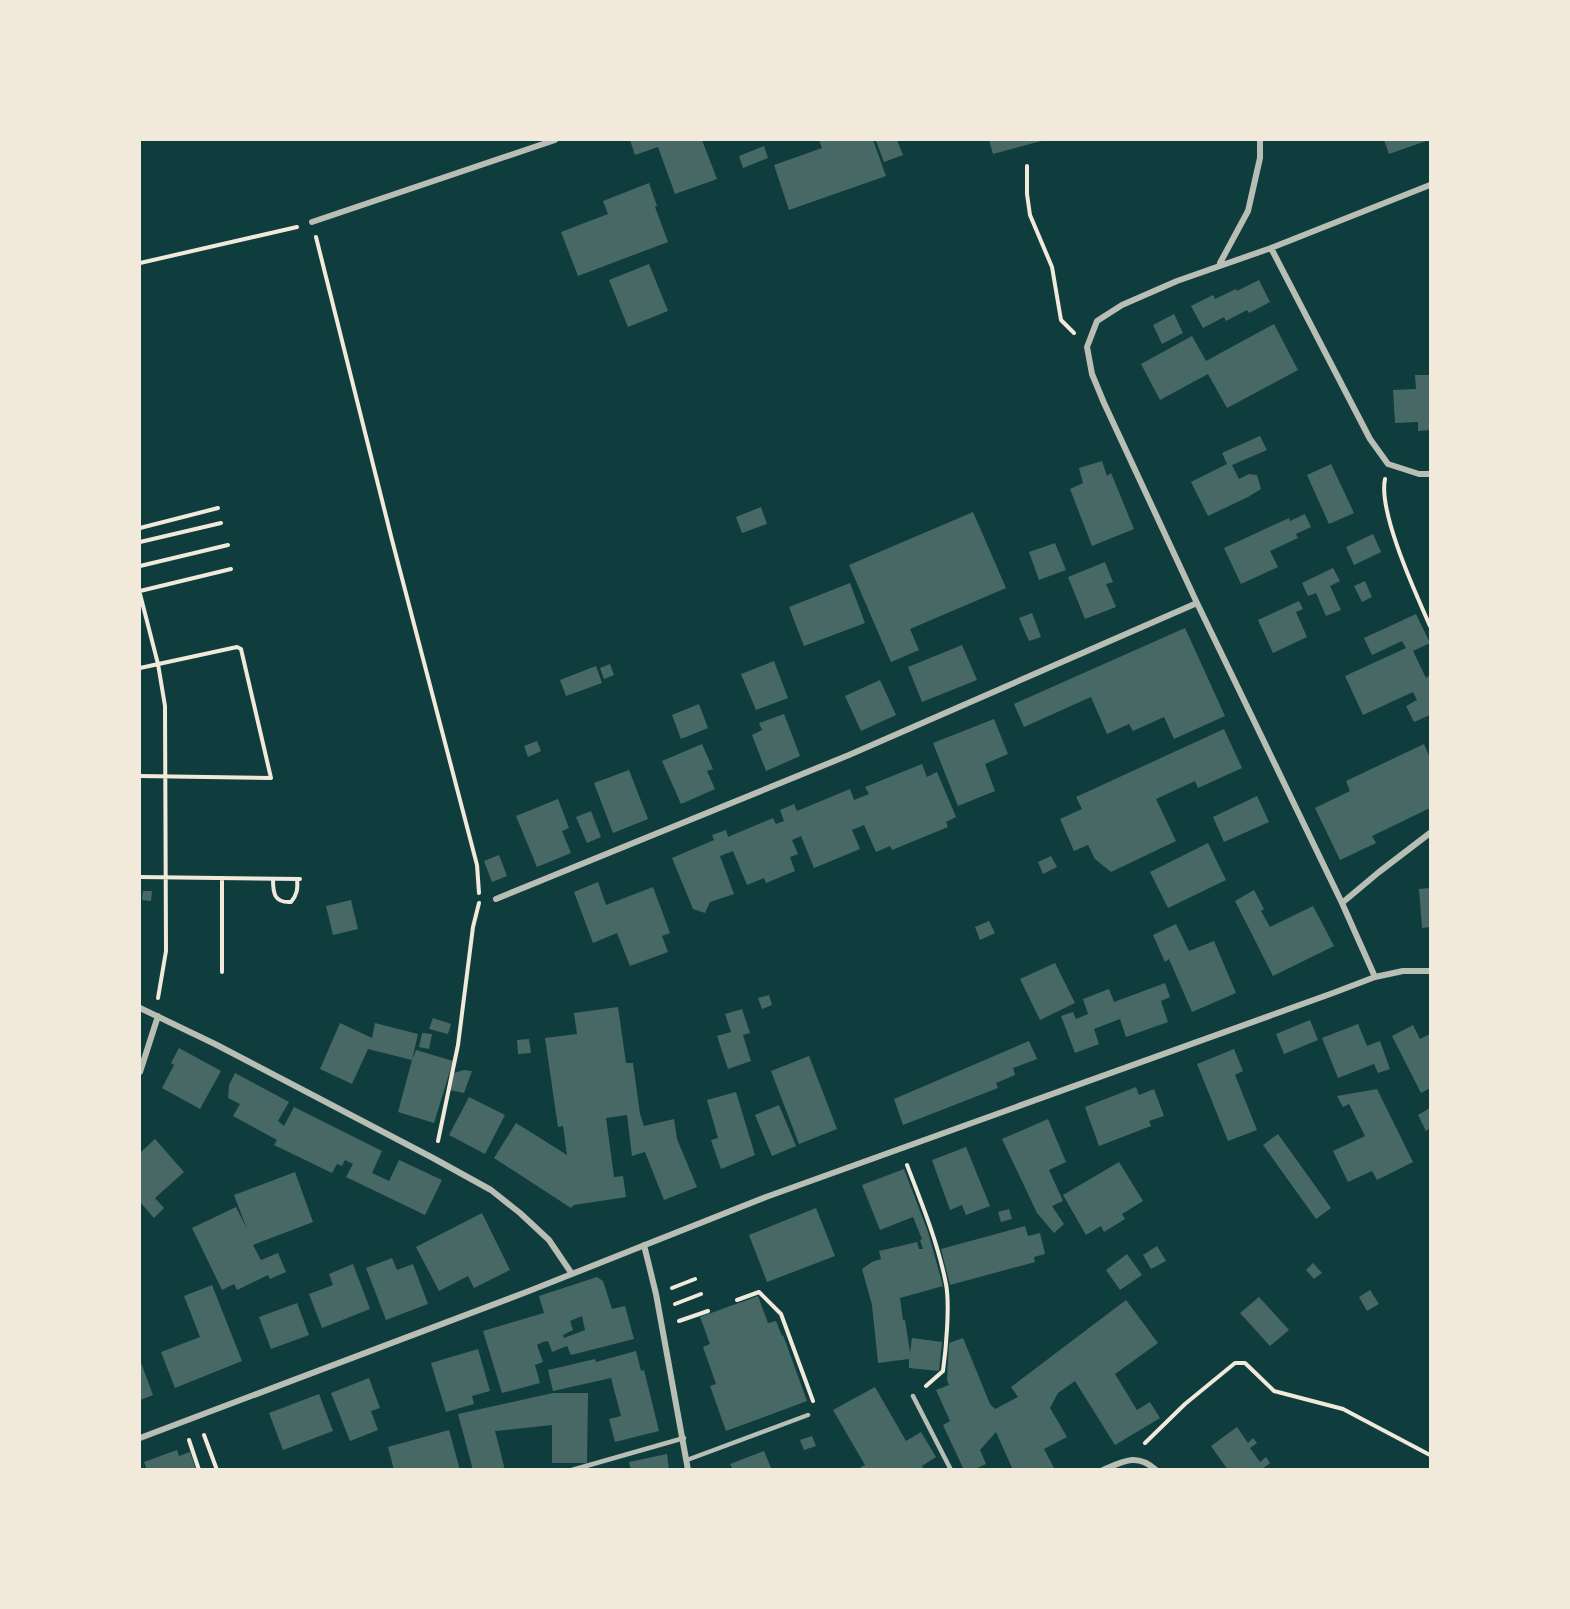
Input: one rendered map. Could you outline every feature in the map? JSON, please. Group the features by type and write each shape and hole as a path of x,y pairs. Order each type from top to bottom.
{"street":[{"path":"312,222 555,140"},
{"path":"1220,264 1248,211 1260,158 1260,140"},
{"path":"1375,977 1104,403 1092,375 1087,346 1097,321 1122,305 1220,264 1271,248 1431,185"},
{"path":"1271,248 1370,440 1388,464 1419,474 1431,474"},
{"path":"496,899 849,755 1197,603"},
{"path":"1342,903 1431,833"},
{"path":"140,1438 572,1274 819,1177 1375,977 1403,971 1431,970"},
{"path":"140,1008 402,1142 490,1190 520,1213 549,1240 572,1274"},
{"path":"140,1072 159,1016"},
{"path":"644,1245 656,1294 688,1470"},
{"path":"1103,1470 1139,1459 1148,1462 1156,1470"}],"lane":[{"path":"913,1396 951,1470"},
{"path":"687,1460 808,1415"},
{"path":"572,1470 684,1438"}],"path":[{"path":"1027,166 1030,215 1041,236 1052,267 1061,320 1087,346"},
{"path":"140,263 312,222 477,865 479,904 473,927 458,1045 438,1142"},
{"path":"1388,464 1383,488 1385,502 1408,578 1431,626"},
{"path":"140,528 218,508"},
{"path":"140,542 221,523"},
{"path":"140,566 228,545"},
{"path":"159,990 166,951 165,706 158,664 140,593 231,569"},
{"path":"140,668 237,647 241,649 271,778 140,776"},
{"path":"140,877 299,879 298,889 291,903 279,902 275,897 273,879"},
{"path":"222,878 222,972"},
{"path":"907,1164 933,1232 947,1286 946,1350 943,1371 913,1396"},
{"path":"671,1288 695,1279"},
{"path":"737,1300 759,1292 781,1314 803,1383 809,1391"},
{"path":"675,1304 701,1294"},
{"path":"678,1321 708,1311"},
{"path":"1145,1443 1185,1404 1235,1363 1245,1363 1274,1390 1343,1409 1431,1455"},
{"path":"204,1435 217,1470"},
{"path":"189,1440 200,1470"}],"building":[{"path":"630,140 702,140 717,179 675,194 658,147 635,155"},
{"path":"819,140 873,140 886,176 789,210 774,165 822,148"},
{"path":"897,140 903,155 884,162 876,141"},
{"path":"989,140 1045,140 993,154"},
{"path":"1384,140 1429,140 1389,154"},
{"path":"764,146 768,158 743,168 739,156"},
{"path":"649,183 668,242 578,276 561,232 608,214 603,201"},
{"path":"649,264 668,311 628,327 609,280"},
{"path":"1259,280 1270,302 1226,321 1224,317 1203,328 1191,306 1213,295 1215,299 1236,289 1237,291"},
{"path":"1174,314 1183,333 1162,344 1153,325"},
{"path":"1274,324 1298,370 1227,408 1208,374 1160,400 1141,364 1192,336 1206,361"},
{"path":"1415,375 1430,375 1430,430 1418,431 1418,422 1395,423 1393,390 1416,389"},
{"path":"1260,436 1267,450 1232,465 1239,479 1249,474 1257,475 1261,489 1208,516 1191,482 1227,464 1222,453"},
{"path":"1102,461 1107,476 1111,473 1134,529 1092,546 1070,489 1083,483 1079,468"},
{"path":"1331,464 1354,513 1329,524 1307,475"},
{"path":"761,507 767,524 742,533 736,517"},
{"path":"973,512 1006,588 910,629 919,650 891,662 849,565"},
{"path":"1305,514 1311,527 1296,534 1298,538 1270,551 1278,567 1241,584 1224,548 1289,518 1290,521"},
{"path":"1373,534 1381,552 1354,565 1346,547"},
{"path":"1055,543 1066,570 1039,580 1029,552"},
{"path":"1105,562 1113,582 1106,584 1116,607 1085,619 1068,577"},
{"path":"1333,568 1340,581 1330,586 1341,610 1326,616 1316,593 1308,596 1302,583"},
{"path":"1365,581 1372,597 1362,602 1354,586"},
{"path":"850,583 865,623 804,646 789,607"},
{"path":"1299,601 1303,609 1296,612 1307,637 1273,653 1258,620"},
{"path":"1032,613 1041,637 1029,641 1019,618"},
{"path":"1416,614 1430,643 1413,651 1426,678 1430,675 1430,715 1414,722 1406,706 1417,700 1413,692 1363,715 1345,676 1406,648 1402,641 1372,655 1364,638"},
{"path":"1185,628 1225,716 1174,739 1164,717 1133,731 1129,724 1107,734 1091,697 1024,727 1014,704"},
{"path":"962,645 977,680 922,702 908,667"},
{"path":"774,661 788,698 756,710 741,674"},
{"path":"610,664 614,675 604,679 600,668"},
{"path":"596,666 602,683 566,696 560,680"},
{"path":"880,680 896,715 861,731 845,696"},
{"path":"699,704 708,728 681,739 672,715"},
{"path":"784,714 800,756 766,771 752,735 762,730 759,723"},
{"path":"994,719 1008,754 985,764 995,791 958,806 933,743"},
{"path":"1224,729 1242,768 1198,788 1195,781 1156,799 1176,841 1111,872 1095,859 1088,845 1074,851 1060,819 1082,809 1076,797"},
{"path":"537,741 541,751 528,757 524,746"},
{"path":"702,744 713,769 707,771 715,789 681,804 662,761"},
{"path":"1424,744 1430,758 1430,808 1372,836 1376,843 1340,860 1315,808 1350,791 1346,781"},
{"path":"922,764 927,777 937,772 956,817 946,822 948,827 892,850 890,846 876,852 864,825 852,830 860,849 814,868 801,836 792,840 798,854 790,857 795,871 766,883 764,878 747,885 733,851 720,856 734,894 710,902 705,913 693,909 672,858 714,840 712,835 726,830 728,837 773,818 776,824 784,821 780,810 794,804 797,811 850,789 854,800 869,794 865,787"},
{"path":"629,770 648,819 613,833 594,783"},
{"path":"1257,796 1269,822 1224,842 1213,817"},
{"path":"558,799 569,828 562,831 571,853 537,867 516,816"},
{"path":"591,811 601,837 587,843 576,817"},
{"path":"1208,843 1226,880 1168,908 1150,872"},
{"path":"499,855 507,876 492,882 484,861"},
{"path":"1051,856 1057,867 1043,874 1038,862"},
{"path":"598,882 606,905 653,887 670,933 662,936 668,952 630,966 617,933 593,943 574,892"},
{"path":"1430,888 1430,927 1422,928 1419,889"},
{"path":"1254,890 1264,909 1261,911 1270,927 1313,906 1334,946 1273,976 1235,901"},
{"path":"143,891 152,891 151,901 142,900"},
{"path":"351,900 358,929 333,935 326,906"},
{"path":"989,921 995,933 980,940 975,927"},
{"path":"1176,924 1189,951 1214,941 1236,993 1192,1012 1169,959 1165,962 1153,935"},
{"path":"1055,963 1075,1003 1040,1020 1020,979"},
{"path":"1165,983 1170,997 1161,1001 1168,1022 1126,1037 1120,1019 1094,1029 1099,1044 1075,1053 1061,1016 1073,1012 1076,1019 1088,1014 1083,999 1109,989 1114,1002"},
{"path":"769,995 772,1005 762,1009 758,998"},
{"path":"618,1007 626,1063 633,1063 640,1114 644,1126 674,1119 677,1139 697,1187 664,1200 645,1152 632,1156 627,1115 606,1118 614,1177 623,1176 626,1197 574,1205 571,1208 494,1158 516,1123 567,1155 563,1126 558,1127 545,1038 577,1034 574,1013"},
{"path":"742,1009 750,1033 743,1035 751,1061 728,1069 717,1036 731,1032 725,1014"},
{"path":"433,1018 451,1024 448,1034 429,1029"},
{"path":"1310,1020 1318,1040 1284,1054 1276,1034"},
{"path":"340,1023 372,1038 375,1023 418,1034 412,1060 368,1049 352,1084 320,1069"},
{"path":"1358,1024 1367,1046 1380,1041 1390,1069 1378,1073 1374,1064 1338,1078 1322,1038"},
{"path":"1413,1025 1420,1039 1430,1034 1430,1088 1421,1093 1392,1036"},
{"path":"422,1033 432,1034 429,1049 419,1047"},
{"path":"529,1039 531,1053 518,1054 517,1040"},
{"path":"1029,1041 1037,1059 1013,1068 1015,1075 996,1083 998,1088 903,1125 894,1099"},
{"path":"179,1048 221,1071 200,1109 162,1088 174,1065 171,1063"},
{"path":"1234,1049 1243,1071 1235,1075 1257,1130 1228,1141 1197,1064"},
{"path":"416,1050 453,1061 434,1123 398,1112"},
{"path":"809,1056 837,1129 799,1144 771,1071"},
{"path":"464,1070 472,1071 464,1093 450,1090 454,1073"},
{"path":"235,1073 289,1102 278,1121 284,1126 294,1107 382,1151 372,1173 389,1181 399,1160 442,1180 425,1215 346,1177 353,1164 345,1160 342,1166 337,1164 332,1173 274,1145 277,1140 233,1116 240,1104 228,1098 229,1085"},
{"path":"1136,1087 1139,1095 1154,1089 1164,1116 1149,1121 1151,1126 1099,1146 1085,1107"},
{"path":"1377,1089 1413,1162 1377,1180 1372,1171 1348,1182 1333,1151 1365,1136 1349,1104 1343,1107 1337,1096"},
{"path":"736,1092 755,1155 721,1169 711,1140 718,1138 707,1100"},
{"path":"469,1097 505,1115 485,1154 449,1135"},
{"path":"779,1105 796,1146 772,1156 755,1115"},
{"path":"1430,1108 1430,1128 1426,1131 1418,1115"},
{"path":"1048,1119 1066,1162 1049,1170 1063,1201 1052,1206 1064,1224 1054,1233 1037,1213 1002,1139"},
{"path":"1278,1134 1331,1208 1316,1219 1263,1145"},
{"path":"155,1139 184,1172 155,1198 164,1208 154,1218 140,1202 140,1153"},
{"path":"966,1147 990,1206 966,1215 962,1205 950,1210 932,1160"},
{"path":"1119,1162 1143,1201 1122,1214 1125,1219 1104,1232 1101,1226 1086,1235 1063,1195"},
{"path":"904,1169 928,1232 943,1286 900,1298 903,1320 905,1320 910,1353 912,1338 942,1342 939,1371 909,1368 909,1359 878,1363 872,1305 862,1269 881,1259 879,1251 917,1242 919,1249 923,1249 920,1240 922,1239 913,1217 880,1230 862,1185"},
{"path":"295,1172 313,1222 253,1245 261,1260 278,1253 286,1272 270,1279 268,1275 237,1290 234,1284 222,1290 192,1228 236,1207 247,1229 234,1195"},
{"path":"816,1208 835,1256 767,1282 749,1235"},
{"path":"1009,1209 1012,1219 1001,1222 998,1212"},
{"path":"482,1213 510,1270 474,1288 468,1276 439,1291 416,1247"},
{"path":"1025,1226 1028,1236 1040,1233 1045,1254 1034,1257 1035,1262 950,1285 941,1249"},
{"path":"1157,1246 1166,1261 1151,1269 1143,1255"},
{"path":"1127,1254 1142,1275 1120,1290 1106,1270"},
{"path":"392,1258 397,1270 413,1264 428,1304 386,1320 366,1268"},
{"path":"1313,1263 1322,1273 1314,1279 1306,1270"},
{"path":"353,1264 370,1309 322,1328 309,1294 333,1285 329,1274"},
{"path":"597,1277 603,1281 612,1309 625,1306 634,1339 571,1355 567,1346 552,1352 548,1341 543,1342 537,1345 543,1362 535,1365 540,1383 502,1393 483,1331 544,1313 539,1296","holes":["582,1316 585,1330 564,1338 563,1335 573,1330 570,1321"]},
{"path":"212,1285 242,1361 175,1388 161,1352 200,1337 184,1296"},
{"path":"1370,1290 1379,1304 1367,1311 1359,1297"},
{"path":"758,1296 768,1323 776,1321 783,1335 807,1401 726,1431 710,1386 716,1384 703,1347 710,1344 700,1317"},
{"path":"1259,1297 1289,1330 1270,1346 1240,1313"},
{"path":"1126,1300 1158,1343 1115,1374 1137,1410 1150,1402 1160,1418 1115,1445 1075,1381 1058,1393 1050,1408 1067,1437 1044,1449 1055,1470 1013,1470 996,1432 980,1450 986,1464 973,1470 964,1470 943,1425 950,1421 936,1390 949,1385 947,1380 949,1343 963,1338 990,1404 995,1409 1018,1397 1011,1387"},
{"path":"297,1303 309,1335 271,1349 259,1317"},
{"path":"478,1349 490,1391 472,1396 474,1404 446,1412 431,1363"},
{"path":"636,1351 641,1371 644,1370 659,1431 615,1442 609,1419 621,1416 611,1378 553,1391 548,1370 595,1359 596,1362"},
{"path":"140,1360 153,1395 140,1400"},
{"path":"369,1378 380,1408 371,1411 378,1430 350,1441 331,1393"},
{"path":"875,1387 906,1441 921,1432 936,1457 922,1466 924,1470 856,1470 865,1465 833,1410"},
{"path":"553,1393 588,1393 587,1463 552,1463 552,1425 495,1431 505,1470 473,1470 458,1414"},
{"path":"319,1394 333,1431 283,1450 269,1413"},
{"path":"1237,1427 1248,1443 1253,1438 1257,1443 1250,1448 1260,1462 1266,1457 1270,1463 1261,1470 1228,1470 1211,1446"},
{"path":"449,1430 460,1470 394,1470 388,1447"},
{"path":"812,1436 816,1446 804,1450 800,1440"},
{"path":"177,1450 179,1456 190,1452 196,1470 147,1470 144,1462"},
{"path":"764,1451 772,1470 733,1470 730,1464"},
{"path":"667,1454 669,1470 631,1470 629,1462"}]}
